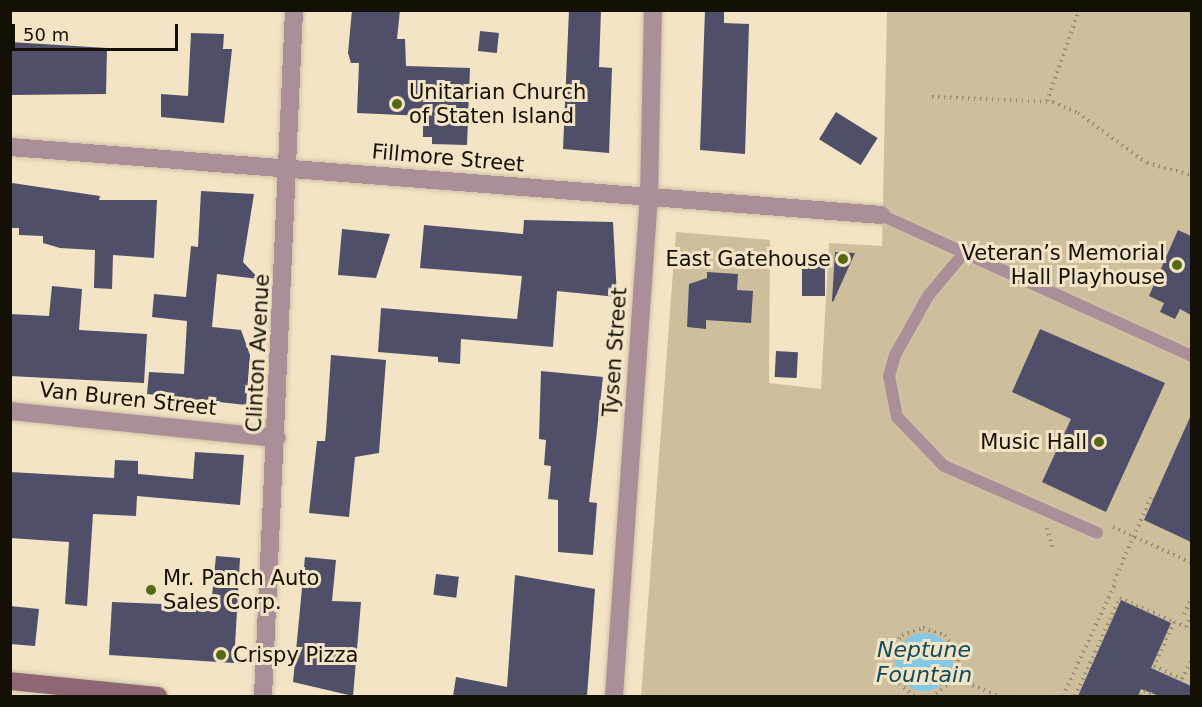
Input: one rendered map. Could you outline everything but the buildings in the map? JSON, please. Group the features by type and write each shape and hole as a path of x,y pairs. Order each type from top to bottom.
{"main road":[{"path":"10,681 158,696"}],"street":[{"name":"Clinton Avenue","path":"263,696 290,168 294,10"},
{"name":"Tysen Street","path":"614,696 649,196 653,10"},
{"name":"Fillmore Street","path":"10,147 881,215"},
{"name":"Van Buren Street","path":"10,411 277,438"}],"lane":[{"path":"881,215 1191,356"},
{"path":"964,253 928,296 895,355 890,376 897,417 944,466 1097,533"}],"path":[{"path":"1047,101 1079,10"},
{"path":"932,97 1047,101 1078,113 1147,163 1191,175"},
{"path":"1063,696 1153,493"},
{"path":"1075,696 1120,598 1186,627 1190,617"},
{"path":"1184,615 1191,598"},
{"path":"1174,622 1154,666 1182,679 1191,659"},
{"path":"914,696 897,687 888,666 894,644 912,630 935,629 954,643 956,678"},
{"path":"1083,652 1093,657"},
{"path":"934,696 956,678"},
{"path":"956,678 998,696"},
{"path":"1141,696 1144,691 1156,696"}],"shaded area":[{"path":"887,11 1191,11 1191,696 641,696 676,232 770,240 769,383 821,389 829,243 882,246"}],"water":[{"name":"Neptune Fountain","path":"924,633 935,635 948,646 953,662 951,673 940,686 924,691 913,689 900,678 895,662 897,651 908,638"}],"place":[{"name":"Unitarian Church of Staten Island","path":"397,104"},
{"name":"East Gatehouse","path":"843,259"},
{"name":"Veteran’s Memorial Hall Playhouse","path":"1177,265"},
{"name":"Music Hall","path":"1099,442"},
{"name":"Mr. Panch Auto Sales Corp.","path":"151,590"},
{"name":"Crispy Pizza","path":"221,655"}]}
